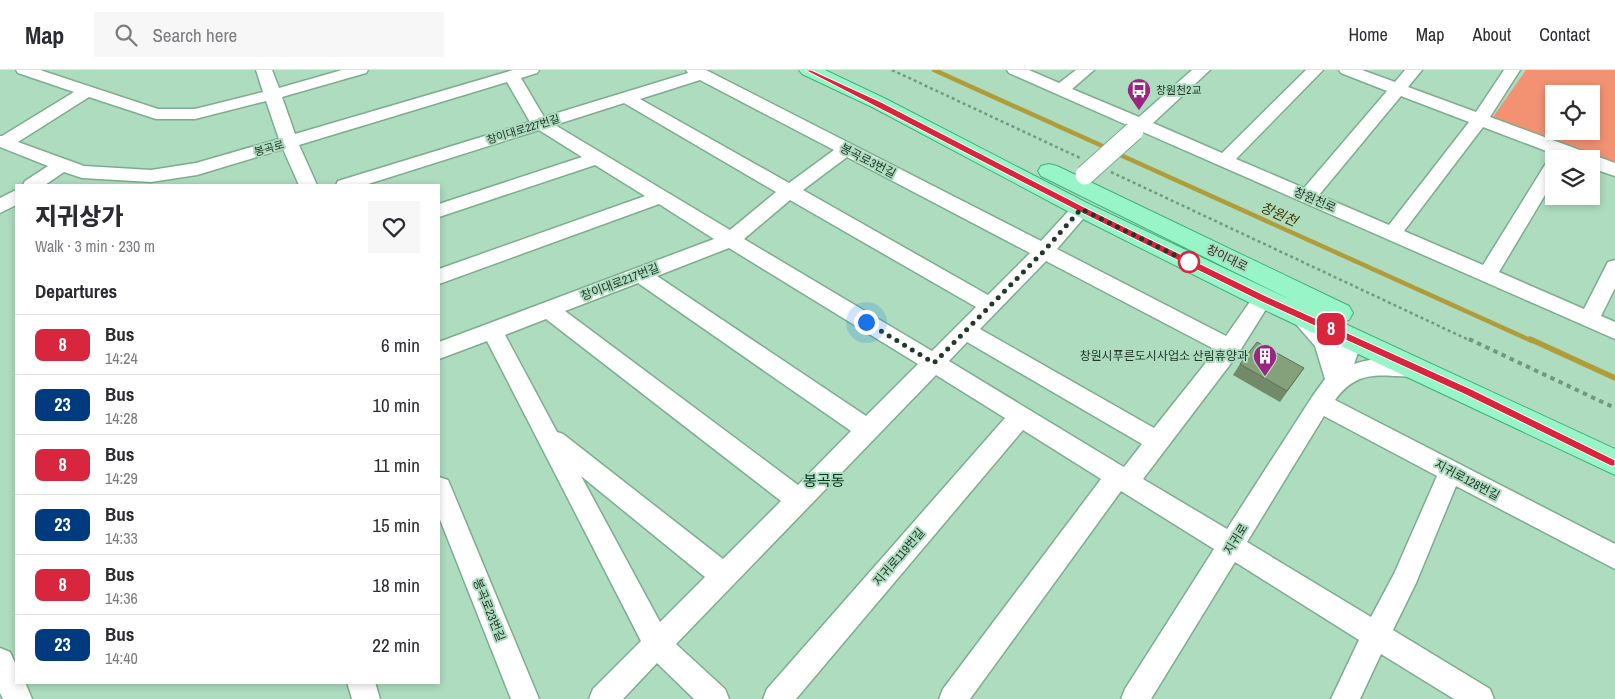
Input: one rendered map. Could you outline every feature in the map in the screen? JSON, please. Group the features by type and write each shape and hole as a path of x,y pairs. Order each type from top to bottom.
{"main road":[{"name":"창이대로","path":"809,70 879,103 1081,177"},
{"name":"창이대로","path":"839,70 1081,177 1356,331 1418,370 1615,463"},
{"name":"창이대로","path":"1081,177 1081,209 1297,314 1356,331 1615,444"}],"street":[{"path":"24,70 156,114 194,114 272,95 360,70"},
{"path":"264,70 289,142 308,184"},
{"name":"봉곡로","path":"3,141 82,172 151,176 197,168 531,70"},
{"name":"창원천로","path":"1015,70 1137,128 1224,161 1615,331"},
{"path":"1060,90 1086,70"},
{"path":"1081,177 1202,70"},
{"path":"1224,161 1315,70"},
{"path":"1347,70 1480,119 1545,152"},
{"path":"1307,197 1414,70"},
{"path":"1392,234 1480,119 1512,70"},
{"name":"창이대로227번길","path":"348,184 625,97 697,72"},
{"name":"봉곡로3번길","path":"697,72 1230,348"},
{"path":"512,76 540,123 1480,699"},
{"name":"봉곡로","path":"3,141 88,91"},
{"path":"625,97 990,306"},
{"name":"창이대로217번길","path":"440,351 730,240 788,192 845,150"},
{"path":"440,212 596,158"},
{"path":"33,184 63,164"},
{"path":"1600,164 1615,170"},
{"path":"1487,275 1545,179"},
{"path":"0,207 15,197"},
{"path":"440,276 660,197"},
{"path":"603,699 1044,251 1081,209"},
{"path":"1590,320 1615,267"},
{"path":"640,274 868,430"},
{"path":"953,699 1122,478 1158,442 1230,348 1263,298"},
{"path":"548,309 799,500"},
{"path":"1297,314 1312,325 1324,339 1337,380"},
{"path":"492,331 657,644 715,699"},
{"path":"965,331 1158,442"},
{"name":"지귀로","path":"1135,699 1320,403 1337,380 1356,331"},
{"name":"지귀로","path":"1337,380 1355,371 1370,367 1389,366 1418,370"},
{"name":"지귀로128번길","path":"1320,403 1615,557"},
{"name":"지귀로119번길","path":"777,699 1021,416"},
{"path":"547,435 724,576"},
{"path":"1344,699 1402,583 1451,471"},
{"name":"봉곡로23번길","path":"440,492 446,524 525,699"},
{"path":"0,662 18,699"},
{"path":"362,684 366,699"}],"path":[{"path":"892,70 1081,177 1615,408"}],"shaded area":[{"path":"1526,70 1615,70 1615,164 1600,158 1600,150 1579,150 1553,140 1600,140 1600,85 1545,85 1545,137 1493,117"}],"building":[{"path":"1257,342 1304,368 1287,391 1240,364"}],"waterway":[{"name":"창원천","path":"934,70 1109,149"},
{"name":"창원천","path":"1116,153 1532,341"},
{"name":"창원천","path":"1530,339 1615,378"}],"bus line":[{"name":"8","path":"809,70 879,103 1081,209 1263,298 1468,392 1615,463"}],"place":[{"name":"창원천2교","path":"1139,111"},
{"name":"창원시푸른도시사업소 산림휴양과","path":"1265,377"}],"district":[{"name":"봉곡동","path":"824,481"}],"route":[{"path":"866,322 934,363 1044,251 1081,209 1197,266 1189,262"}]}
